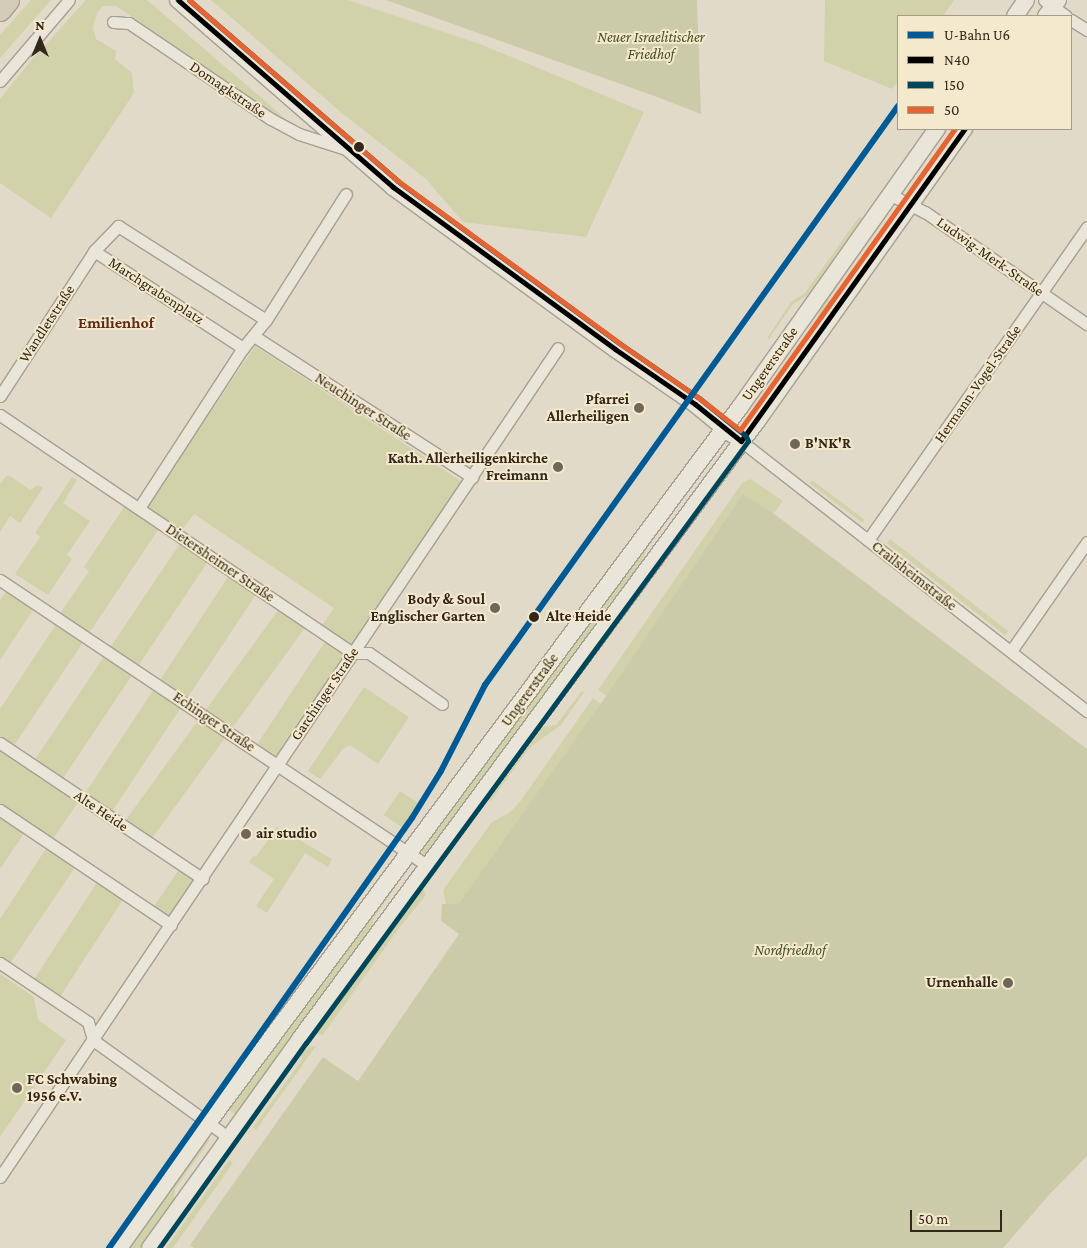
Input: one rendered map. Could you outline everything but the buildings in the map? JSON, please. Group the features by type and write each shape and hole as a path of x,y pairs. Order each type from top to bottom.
{"highway":[{"path":"0,10 8,0"}],"main road":[{"name":"Domagkstraße","path":"178,0 348,150 420,208 623,355 695,404 741,441"},
{"path":"1016,15 1026,0"},
{"name":"Ungererstraße","path":"119,1248 208,1123 724,428 936,130"},
{"name":"Ungererstraße","path":"150,1248 228,1137 741,441 963,130"}],"street":[{"path":"0,81 69,0"},
{"path":"1072,21 1087,30"},
{"name":"Domagkstraße","path":"113,22 129,23 271,119 299,134 348,150"},
{"path":"138,508 243,348 266,320 346,194"},
{"name":"Ludwig-Merk-Straße","path":"891,195 910,203 1087,324"},
{"name":"Marchgrabenplatz","path":"243,348 94,251 118,226 266,320"},
{"name":"Hermann-Vogel-Straße","path":"868,540 1087,227"},
{"name":"Wandletstraße","path":"0,396 94,251"},
{"name":"Neuchinger Straße","path":"254,336 472,477"},
{"name":"Garchinger Straße","path":"0,1177 203,879 558,348"},
{"name":"Dietersheimer Straße","path":"0,415 353,653 369,653 442,704"},
{"name":"Crailsheimstraße","path":"741,441 1087,711"},
{"path":"1010,651 1087,542"},
{"name":"Echinger Straße","path":"0,580 428,866"},
{"name":"Alte Heide","path":"0,743 203,879"},
{"path":"0,810 171,925"},
{"path":"0,963 88,1022 93,1040 228,1137"}],"green space":[{"path":"31,0 51,0 0,58 0,35"},
{"path":"86,0 147,0 286,119 287,122 116,6 103,6 97,13 93,27 96,39 116,51 115,59 132,73 134,93 51,218 0,183 0,99 29,63"},
{"path":"211,0 348,0 480,44 644,112 586,237 463,222 426,179 343,114"},
{"name":"Neuer Israelitischer Friedhof","path":"386,0 697,0 701,114 657,97"},
{"path":"825,0 954,0 944,15 897,15 897,82 892,89 824,61"},
{"path":"886,211 889,213 830,297 829,308 759,409 755,406 817,319 821,306"},
{"path":"859,217 862,218 807,296 793,304 769,339 767,338 791,302 805,293"},
{"path":"255,346 464,483 278,765 254,749 328,637 319,630 334,608 194,514 180,533 162,524 11,750 32,764 183,539 211,557 60,783 82,798 232,571 259,590 109,816 81,798 50,843 78,863 7,968 0,963 0,919 49,844 27,829 0,869 0,709 59,620 57,618 89,571 84,567 128,501 139,508 161,474 167,477"},
{"path":"710,457 713,458 646,550 641,565 428,854 424,855 421,850"},
{"path":"6,476 10,476 30,490 38,485 43,488 20,523 10,516 0,532 0,484"},
{"path":"72,477 77,480 63,503 90,521 67,555 72,559 48,595 15,574 40,537 35,533"},
{"path":"750,479 783,501 773,514 743,495 607,696 598,690 742,483"},
{"path":"812,480 865,520 862,523 810,483"},
{"name":"Nordfriedhof","path":"743,494 777,516 1087,749 1087,1156 1049,1195 1003,1248 194,1248 190,1245 323,1057 358,1081 459,934 441,921 442,904 459,903 604,699"},
{"path":"890,539 1008,631 1005,635 887,543"},
{"path":"10,586 37,604 0,660 0,600"},
{"path":"282,605 308,624 148,844 122,825"},
{"path":"364,687 409,717 378,764 350,745 343,749 320,779 308,771"},
{"path":"582,691 584,692 561,725 530,747 490,802 489,800 543,727 556,725"},
{"path":"593,698 601,704 459,903 446,904 443,890 492,822 509,813 519,803"},
{"path":"400,791 418,803 402,827 384,815"},
{"path":"277,827 332,859 328,867 305,853 267,913 256,906 274,879 249,862 254,855 256,857"},
{"path":"182,865 203,879 171,925 151,911"},
{"path":"407,870 374,918 371,929 236,1115 228,1109"},
{"path":"100,878 126,895 57,1001 31,985"},
{"path":"423,889 426,895 399,928 323,1035 316,1034"},
{"name":"FC Schwabing 1956 e.V.","path":"0,974 34,997 38,1020 66,1040 0,1137"},
{"path":"316,1046 256,1130 253,1127 302,1060 301,1054 309,1047"},
{"path":"208,1138 209,1141 175,1189 174,1200 140,1248 130,1248"},
{"path":"229,1160 233,1163 173,1248 166,1248"}],"metro line":[{"name":"U6","path":"109,1248 412,818 441,771 485,685 897,107"}],"transit line":[{"name":"N40","path":"178,0 393,187 615,349 695,404 741,441"},
{"name":"150","path":"159,1248 306,1043 748,441 746,436 699,398 619,343 398,181 189,0"},
{"name":"50","path":"189,0 398,181 619,343 699,398 740,430 954,130"},
{"name":"N40","path":"741,441 963,130"}],"place":[{"name":"Pfarrei Allerheiligen","path":"639,408"},
{"name":"B'NK'R","path":"795,444"},
{"name":"Kath. Allerheiligenkirche Freimann","path":"558,467"},
{"name":"Body & Soul Englischer Garten","path":"495,608"},
{"name":"Alte Heide","path":"534,617"},
{"name":"air studio","path":"246,834"},
{"name":"Urnenhalle","path":"1008,983"},
{"name":"FC Schwabing 1956 e.V.","path":"17,1088"}],"district":[{"name":"Emilienhof","path":"116,323"}]}
